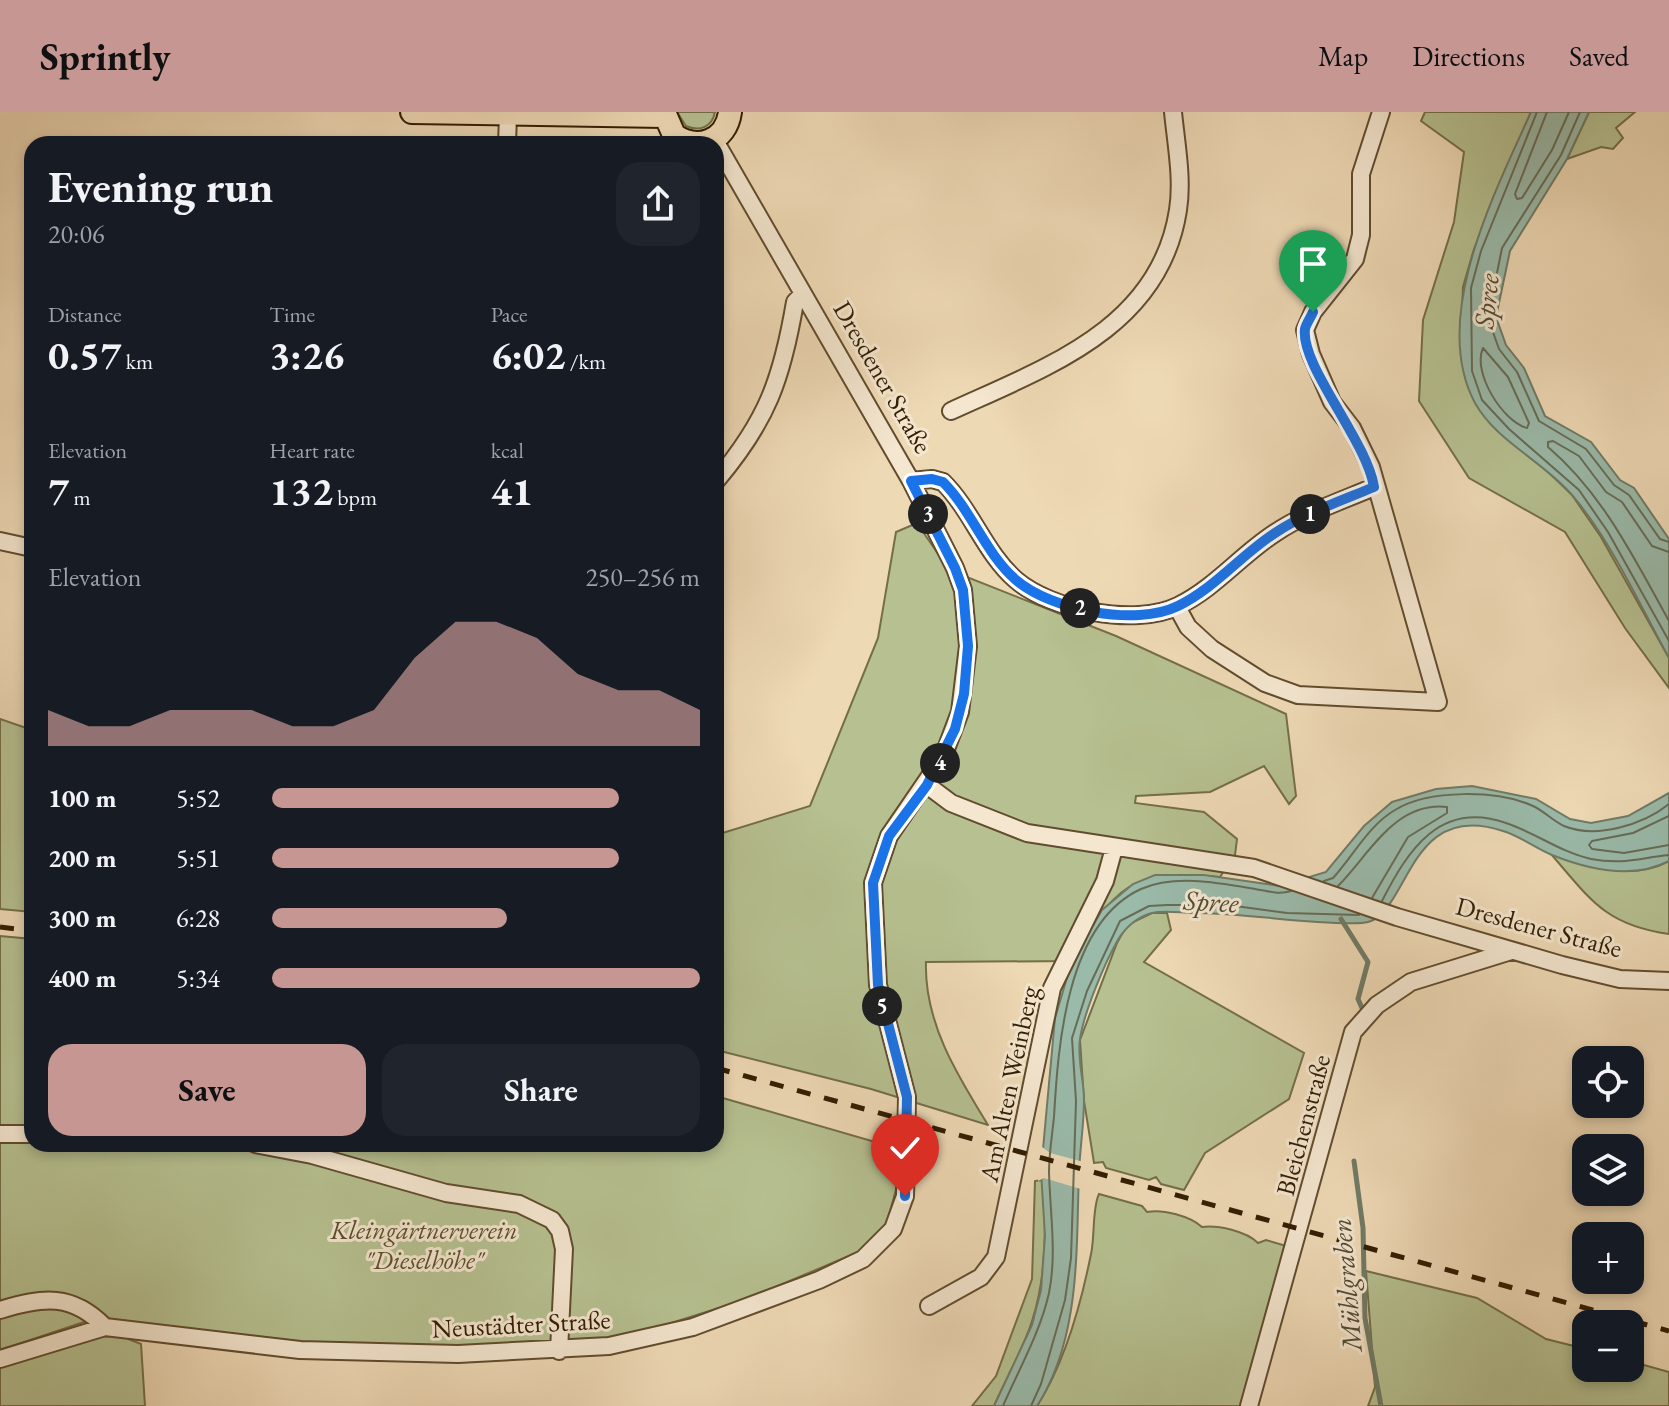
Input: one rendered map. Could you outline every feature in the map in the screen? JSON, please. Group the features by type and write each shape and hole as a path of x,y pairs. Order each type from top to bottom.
{"main road":[{"path":"412,112 664,114 676,136"},
{"path":"717,136 727,126 730,112"}],"street":[{"path":"951,411 1071,357 1133,305 1163,263 1172,242 1179,206 1173,112"},
{"path":"1177,607 1188,627 1212,649 1265,683 1298,695 1438,702 1396,551 1374,487 1371,467 1352,428 1332,402 1311,354 1305,330 1313,312 1355,259 1361,235 1361,174 1381,112"},
{"path":"507,136 508,115"},
{"name":"Dresdener Straße","path":"724,156 840,363 911,481 955,568 967,618 968,670 960,712 943,757 927,785"},
{"path":"724,472 747,445 769,406 795,302 803,294"},
{"path":"911,481 932,479 943,482 999,563 1034,593 1088,611 1116,614 1149,614 1177,607 1228,572 1276,532 1374,487"},
{"path":"0,541 24,546"},
{"path":"927,785 951,803 994,822 1027,833 1114,848"},
{"name":"Neustädter Straße","path":"0,1359 105,1327 300,1350 444,1354 559,1351 609,1346 693,1327 744,1311 863,1259 893,1229 905,1196 907,1097 878,985 873,883 889,836 927,785"},
{"name":"Dresdener Straße","path":"1114,848 1254,868 1397,917 1511,951 1620,979 1669,981"},
{"name":"Am Alten Weinberg","path":"929,1306 981,1277 996,1257 1052,988 1105,881 1114,848"},
{"name":"Bleichenstraße","path":"1249,1406 1353,1032 1377,1005 1411,982 1511,951"},
{"path":"0,1134 24,1134"},
{"path":"296,1152 446,1193 519,1204 552,1220 560,1231 564,1249 559,1351"},
{"path":"0,1310 31,1303 66,1301 91,1313 105,1327"}],"green space":[{"path":"677,112 715,112 708,125 696,128 686,126"},
{"path":"1425,112 1531,112 1474,249 1463,287 1461,333 1540,464 1572,495 1601,537 1669,658 1669,688 1625,628 1565,532 1469,478 1419,401 1423,320 1454,222 1464,152 1421,121"},
{"path":"1589,112 1635,112 1616,128 1623,138 1613,149 1601,147 1567,159"},
{"path":"917,523 949,570 1116,636 1286,714 1296,796 1289,804 1264,766 1210,792 1136,796 1135,803 1204,812 1237,839 1235,855 1220,877 1165,876 1128,888 1101,915 1072,961 926,962 930,1006 937,1027 954,1067 988,1125 871,1089 724,1052 724,833 810,806 878,638 896,532"},
{"path":"0,719 24,727 24,911 0,909"},
{"path":"1551,854 1595,867 1625,871 1655,867 1669,861 1669,934 1647,930 1614,917 1589,897"},
{"path":"1152,913 1167,913 1171,930 1144,962 1304,1053 1289,1099 1205,1153 1184,1190 1161,1184 1156,1177 1149,1180 1106,1168 1103,1162 1094,1163 1084,1101 1080,1040 1117,943 1127,925"},
{"name":"Kleingärtnerverein \"Dieselhöhe\"","path":"0,936 24,938 24,1152 724,1152 724,1098 896,1148 897,1186 886,1226 861,1251 744,1300 662,1326 584,1343 434,1346 324,1344 120,1320 84,1322 0,1350"},
{"path":"1042,1180 1044,1251 1041,1286 1032,1321 994,1406 972,1406 996,1376 1032,1279 1035,1181"},
{"path":"1099,1194 1142,1206 1147,1212 1184,1217 1202,1227 1232,1230 1258,1243 1266,1240 1293,1248 1249,1406 1037,1406 1055,1372 1077,1313 1091,1254"},
{"path":"1366,1271 1477,1298 1546,1339 1572,1346 1572,1382 1644,1382 1644,1365 1669,1372 1669,1406 1368,1406 1375,1387"},
{"path":"121,1336 141,1344 145,1406 0,1406 0,1365 94,1337"}],"water":[{"name":"Spree","path":"1531,112 1589,112 1567,159 1510,251 1496,317 1506,345 1524,368 1545,416 1591,442 1620,480 1634,488 1669,539 1669,658 1612,553 1586,513 1561,483 1484,417 1475,403 1463,369 1459,333 1463,294 1473,255 1501,178"},
{"name":"Spree","path":"1472,786 1536,799 1570,819 1591,823 1628,816 1669,793 1669,861 1640,870 1595,868 1552,855 1503,831 1470,825 1446,831 1428,845 1390,903 1378,917 1362,923 1167,912 1152,913 1133,922 1119,938 1108,960 1090,1002 1080,1039 1084,1100 1076,1262 1062,1352 1037,1406 994,1406 1032,1325 1041,1290 1045,1236 1041,1171 1055,1018 1072,961 1102,910 1133,884 1155,875 1204,875 1280,886 1326,872 1364,826 1392,802 1436,789"}],"pier":[{"path":"1041,1146 1050,1153 1084,1162 1084,1190 1044,1178 1038,1181"}],"waterway":[{"name":"Mühlgraben","path":"1341,919 1368,962 1358,999 1362,1008"},
{"name":"Mühlgraben","path":"1354,1161 1363,1228 1365,1318 1381,1406"}],"railway":[{"path":"0,927 24,930"},
{"path":"724,1070 1669,1331"}],"route":[{"path":"905,1196 907,1097 878,985 874,956 873,883 889,836 927,785 943,757 960,712 968,670 963,590 911,481 932,479 943,482 953,492 999,563 1034,593 1088,611 1116,614 1149,614 1177,607 1228,572 1276,532 1305,516 1374,487 1371,467 1352,428 1332,402 1311,354 1305,330 1313,312"}]}
